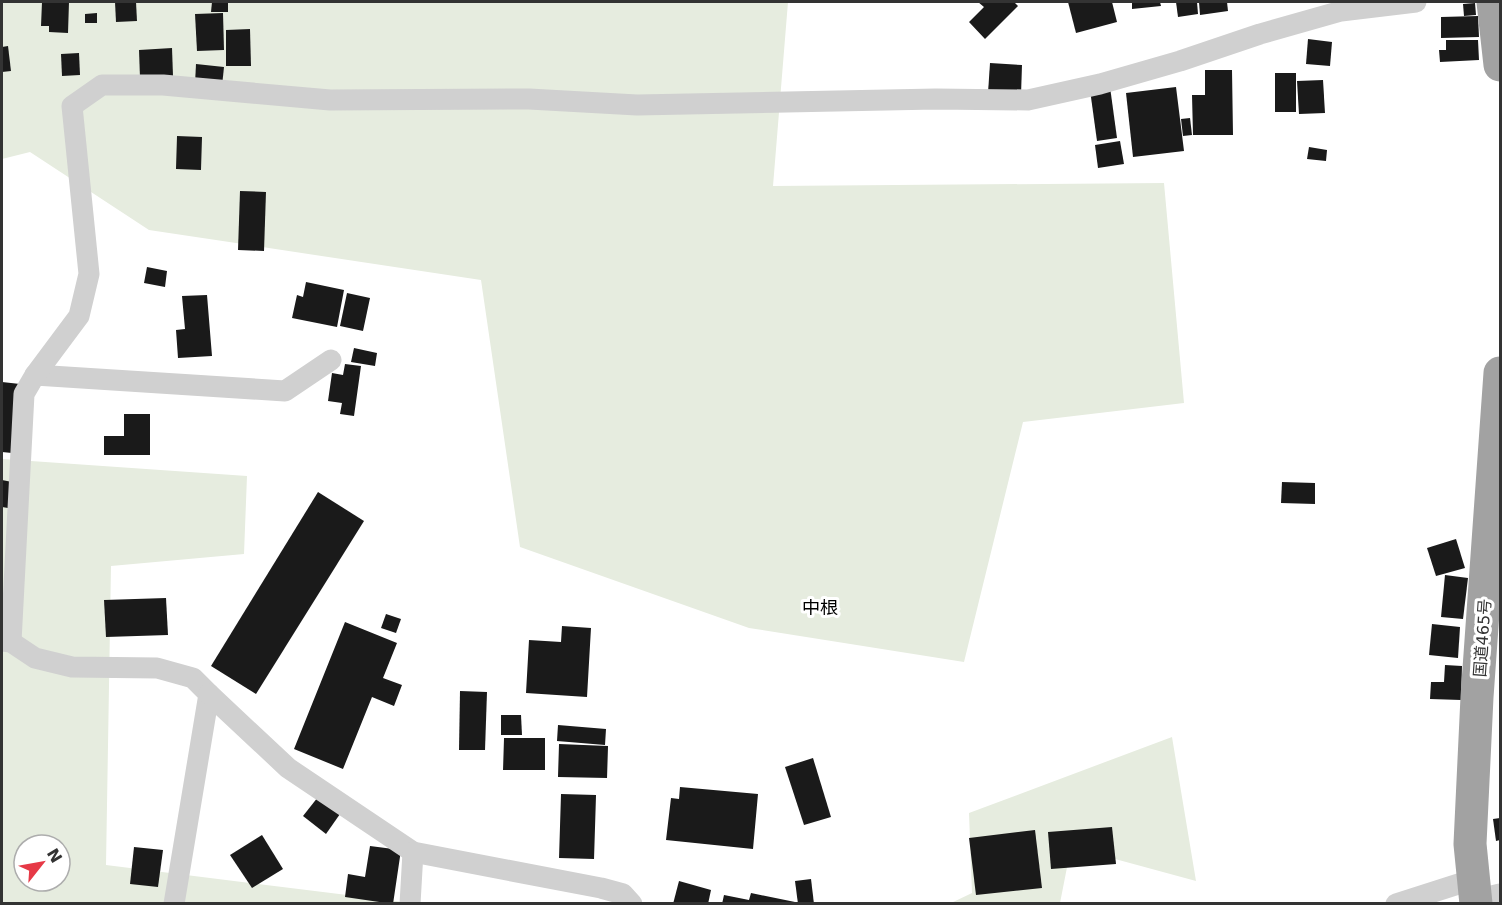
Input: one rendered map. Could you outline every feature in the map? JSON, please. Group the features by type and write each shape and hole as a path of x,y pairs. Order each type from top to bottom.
{"highway":[{"path":"1493,2 1500,65"},
{"name":"国道465号","path":"1481,894 1470,844 1500,373"}],"street":[{"path":"632,903 623,894 601,888 413,852 288,768 193,678 157,668 72,667 35,658 6,641 24,394 35,375 79,316 89,274 72,106 102,85 163,85 330,100 530,99 637,105 936,99 1028,100 1100,84 1341,11 1416,2"},
{"path":"35,375 285,391 331,360"},
{"path":"174,903 209,694"},
{"path":"410,903 413,852"},
{"path":"1396,903 1481,894"}],"shaded area":[{"path":"2,2 788,2 773,186 1164,183 1184,403 1023,422 964,662 749,628 520,547 481,280 149,230 30,152 2,159"},
{"path":"2,459 247,476 244,554 111,566 106,865 412,903 2,903"},
{"path":"1172,737 1196,881 1071,847 1060,903 949,904 972,893 969,813"}],"building":[{"path":"42,2 69,2 68,33 49,32 49,26 41,26"},
{"path":"115,2 136,2 137,21 116,22"},
{"path":"212,2 228,2 228,12 211,12"},
{"path":"978,2 1014,2 1018,6 985,39 969,22 984,7"},
{"path":"1068,2 1112,2 1117,22 1076,33"},
{"path":"1132,2 1160,2 1161,6 1132,9"},
{"path":"1176,2 1197,2 1198,14 1178,17"},
{"path":"1199,2 1227,2 1228,11 1200,15"},
{"path":"1475,3 1476,15 1464,16 1463,4"},
{"path":"97,13 97,23 85,23 85,14"},
{"path":"223,13 224,50 197,51 195,14"},
{"path":"1478,16 1479,37 1441,38 1441,17"},
{"path":"250,29 251,66 226,66 226,30"},
{"path":"1308,39 1332,42 1330,66 1306,64"},
{"path":"1446,40 1478,40 1479,60 1440,62 1439,50 1446,50"},
{"path":"8,46 11,71 2,72 2,47"},
{"path":"172,48 173,76 140,78 139,50"},
{"path":"79,53 80,75 62,76 61,54"},
{"path":"990,63 1022,65 1021,95 988,93"},
{"path":"196,64 224,67 222,86 195,84"},
{"path":"1205,70 1232,70 1233,135 1193,135 1192,95 1205,95"},
{"path":"1275,73 1296,73 1296,112 1275,112"},
{"path":"1323,80 1325,113 1299,114 1297,81"},
{"path":"1110,87 1117,138 1097,141 1090,90"},
{"path":"1176,87 1184,151 1133,157 1126,93"},
{"path":"1190,118 1192,135 1183,136 1181,119"},
{"path":"177,136 202,137 201,170 176,169"},
{"path":"1120,141 1124,164 1098,168 1095,145"},
{"path":"1309,147 1327,150 1326,161 1307,159"},
{"path":"240,191 266,192 264,251 238,250"},
{"path":"147,267 167,271 165,287 144,283"},
{"path":"306,282 344,290 337,327 292,318 297,295 303,297"},
{"path":"347,293 370,298 363,331 340,326"},
{"path":"207,295 212,356 178,358 176,330 185,329 182,296"},
{"path":"354,348 377,353 375,366 351,362"},
{"path":"345,364 361,366 354,416 340,414 342,403 328,401 332,373 343,375"},
{"path":"2,382 20,384 12,453 2,452"},
{"path":"124,414 150,414 150,455 104,455 104,436 124,436"},
{"path":"2,480 12,482 8,508 2,507"},
{"path":"1282,482 1315,483 1315,504 1281,503"},
{"path":"318,492 364,521 256,694 211,666"},
{"path":"1456,539 1465,568 1436,576 1427,548"},
{"path":"1445,575 1468,578 1463,619 1441,617"},
{"path":"166,598 168,635 106,637 104,600"},
{"path":"386,614 401,619 396,633 381,628"},
{"path":"345,622 397,643 383,678 402,685 394,706 372,697 343,769 294,749"},
{"path":"1432,624 1460,627 1458,658 1429,655"},
{"path":"562,626 591,628 587,697 526,693 529,640 561,642"},
{"path":"1445,665 1462,666 1461,700 1430,699 1431,682 1444,682"},
{"path":"460,691 487,692 485,750 459,750"},
{"path":"501,715 521,715 522,735 501,735"},
{"path":"558,725 606,729 605,745 557,741"},
{"path":"504,738 545,738 545,770 503,770"},
{"path":"559,744 608,746 607,778 558,777"},
{"path":"813,758 831,817 804,825 785,767"},
{"path":"680,787 758,794 753,849 666,840 671,798 679,799"},
{"path":"561,794 596,795 594,859 559,858"},
{"path":"318,797 340,814 326,834 303,816"},
{"path":"1500,818 1500,840 1496,841 1493,819"},
{"path":"1112,827 1116,864 1051,869 1048,832"},
{"path":"1035,830 1042,888 976,895 969,838"},
{"path":"262,835 283,869 252,888 230,855"},
{"path":"370,846 401,850 393,904 345,897 348,874 365,877"},
{"path":"134,847 163,850 158,887 130,884"},
{"path":"811,879 814,904 798,904 795,881"},
{"path":"679,881 711,890 708,904 673,904"},
{"path":"751,893 795,902 795,904 722,904 724,895 749,900"}],"district":[{"name":"中根","path":"820,608"}]}
